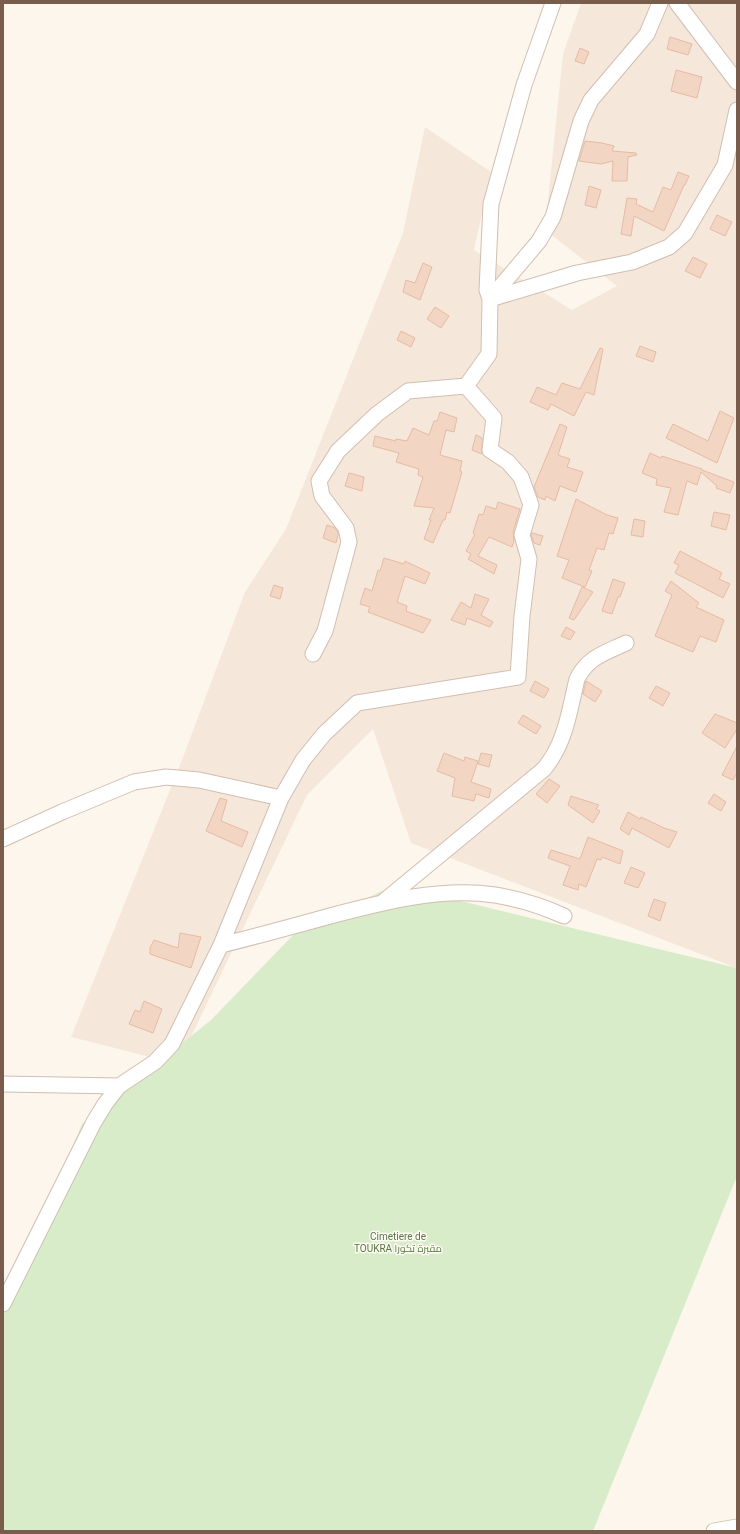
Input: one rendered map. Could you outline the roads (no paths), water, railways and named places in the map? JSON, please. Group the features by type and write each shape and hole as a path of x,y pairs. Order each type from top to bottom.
{"street":[{"path":"313,654 325,631 349,542 346,528 322,496 318,481 338,451 377,414 408,391 466,386 489,354 490,299 487,290 491,204 524,85 553,3"},
{"path":"490,299 539,241 553,218 581,121 591,100 647,34 660,3"},
{"path":"677,3 737,82"},
{"path":"490,299 577,273 632,262 669,247 685,233 725,165 737,110"},
{"path":"3,1304 94,1122 105,1104 119,1086 155,1062 172,1044 221,945 281,798 303,760 324,734 356,703 518,676 522,616 529,559 522,535 531,505 521,478 508,462 490,450 494,418 466,386"},
{"path":"383,902 544,769 554,755 562,739 577,679 582,670 596,657 626,644"},
{"path":"3,839 62,812 134,782 166,777 199,780 281,798"},
{"path":"221,945 383,902 438,894 475,893 512,898 536,905 564,916"},
{"path":"3,1084 119,1086"},
{"path":"714,1531 737,1527"}],"park label":[{"name":"Cimetiere de TOUKRA مقبرة تكورا","path":"398,1242"}]}
